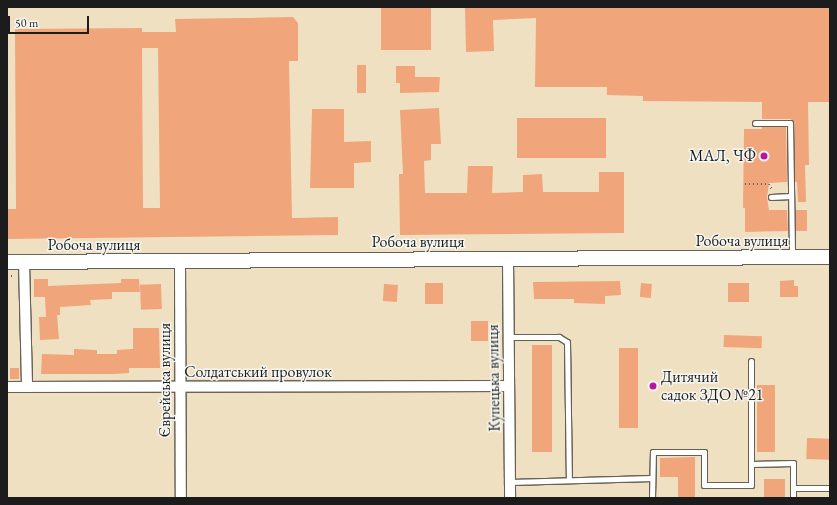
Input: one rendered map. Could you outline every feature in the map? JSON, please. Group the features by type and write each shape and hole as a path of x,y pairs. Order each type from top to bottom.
{"street":[{"name":"Робоча вулиця","path":"7,262 830,257"},
{"name":"Купецька вулиця","path":"508,258 510,498"},
{"path":"24,262 28,387"},
{"name":"Єврейська вулиця","path":"180,262 181,498"},
{"name":"Солдатський провулок","path":"7,387 508,386"}],"lane":[{"path":"755,123 790,123 792,257"},
{"path":"773,197 792,196"},
{"path":"508,337 559,337 568,342 569,480"},
{"path":"652,498 652,452 704,452 704,486 751,485 751,361"},
{"path":"751,464 794,463 793,498"},
{"path":"510,482 652,478"},
{"path":"793,488 830,488"}],"path":[{"path":"745,184 769,184 773,197"}],"building":[{"path":"381,7 431,7 431,50 381,50"},
{"path":"465,7 830,7 830,102 808,102 809,165 805,165 806,202 798,202 797,182 795,182 794,121 790,119 762,119 762,102 643,101 643,96 607,95 607,87 535,87 536,18 493,20 494,51 466,52"},
{"path":"293,17 298,23 298,61 289,61 292,218 338,217 338,235 7,239 7,209 16,209 15,29 142,28 142,32 176,32 175,19","holes":["142,48 158,48 160,208 143,208"]},
{"path":"357,65 366,65 366,93 357,93"},
{"path":"396,66 415,66 415,77 440,77 439,92 400,93 400,83 396,83"},
{"path":"439,108 441,144 431,144 431,160 424,161 425,193 467,193 468,166 493,166 492,193 523,192 523,175 542,174 543,192 599,192 599,172 624,172 624,233 400,235 399,174 403,174 400,110"},
{"path":"312,109 344,109 344,142 371,141 371,162 354,163 354,188 310,188"},
{"path":"517,118 606,118 606,158 517,158"},
{"path":"762,127 786,127 787,182 769,183 767,197 769,210 787,210 788,231 745,232 745,208 743,208 744,129 762,129"},
{"path":"795,210 807,210 807,231 795,231"},
{"path":"34,279 48,279 48,286 121,283 121,279 139,279 140,292 112,292 112,299 90,300 91,305 60,307 60,315 57,315 59,339 40,340 39,317 46,317 45,297 34,297"},
{"path":"794,280 794,286 798,286 798,297 780,297 780,281"},
{"path":"620,281 621,295 605,296 605,304 574,303 574,299 534,299 533,282"},
{"path":"425,283 443,283 443,304 425,304"},
{"path":"641,283 652,284 651,298 640,297"},
{"path":"728,283 749,283 749,302 728,302"},
{"path":"161,284 162,309 141,310 140,285"},
{"path":"384,284 398,285 397,302 383,301"},
{"path":"471,321 488,321 488,341 471,341"},
{"path":"133,328 159,328 160,368 129,368 129,373 115,374 41,374 42,354 74,355 74,349 97,350 97,354 117,354 117,350 133,349"},
{"path":"724,335 762,336 762,348 724,347"},
{"path":"532,345 552,345 552,452 532,452"},
{"path":"619,348 638,348 638,428 619,428"},
{"path":"10,368 19,368 19,379 10,379"},
{"path":"757,385 775,385 775,452 757,452"},
{"path":"807,438 830,439 829,460 806,459"},
{"path":"695,457 695,498 678,498 678,477 660,477 660,458"},
{"path":"764,479 785,479 785,498 764,498"}],"place":[{"name":"МАЛ, ЧФ","path":"764,156"},
{"name":"Дитячий садок ЗДО №21","path":"653,386"}]}
